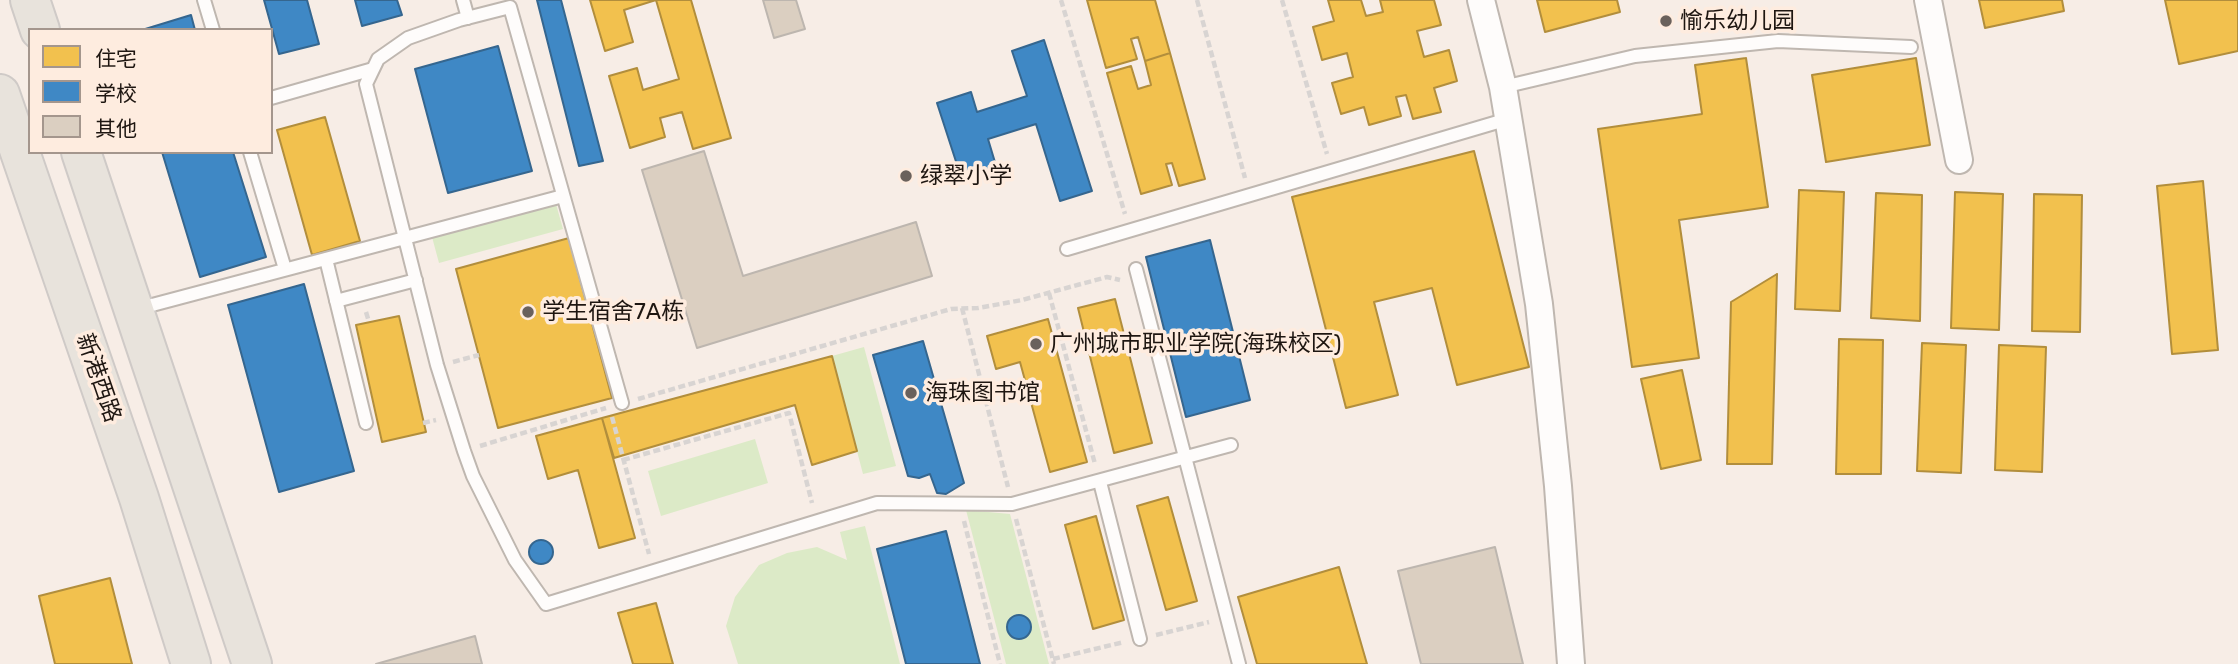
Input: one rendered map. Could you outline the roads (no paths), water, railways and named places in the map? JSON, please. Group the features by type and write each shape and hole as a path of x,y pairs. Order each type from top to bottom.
{"main road":[{"path":"30,0 39,28"},
{"name":"新港西路","path":"0,94 135,485 191,664"},
{"path":"82,154 252,664"}],"street":[{"path":"1481,0 1503,86 1539,304 1558,486 1571,664"},
{"path":"1928,0 1959,160"}],"lane":[{"path":"204,0 212,28"},
{"path":"464,0 468,18"},
{"path":"622,403 510,7 408,38 378,59 366,84 437,365 464,451 473,476 515,560 546,604 877,503 1012,504 1231,445"},
{"path":"1503,86 1635,56 1778,41 1911,47"},
{"path":"273,98 373,69"},
{"path":"1067,249 1508,119"},
{"path":"251,154 285,269"},
{"path":"135,310 563,197"},
{"path":"326,259 366,423"},
{"path":"1136,269 1239,664"},
{"path":"336,301 416,281"},
{"path":"1100,482 1140,639"}],"place":[{"name":"愉乐幼儿园","path":"1666,21"},
{"name":"绿翠小学","path":"906,176"},
{"name":"学生宿舍7A栋","path":"528,312"},
{"name":"广州城市职业学院(海珠校区)","path":"1036,344"},
{"name":"海珠图书馆","path":"911,393"}]}
